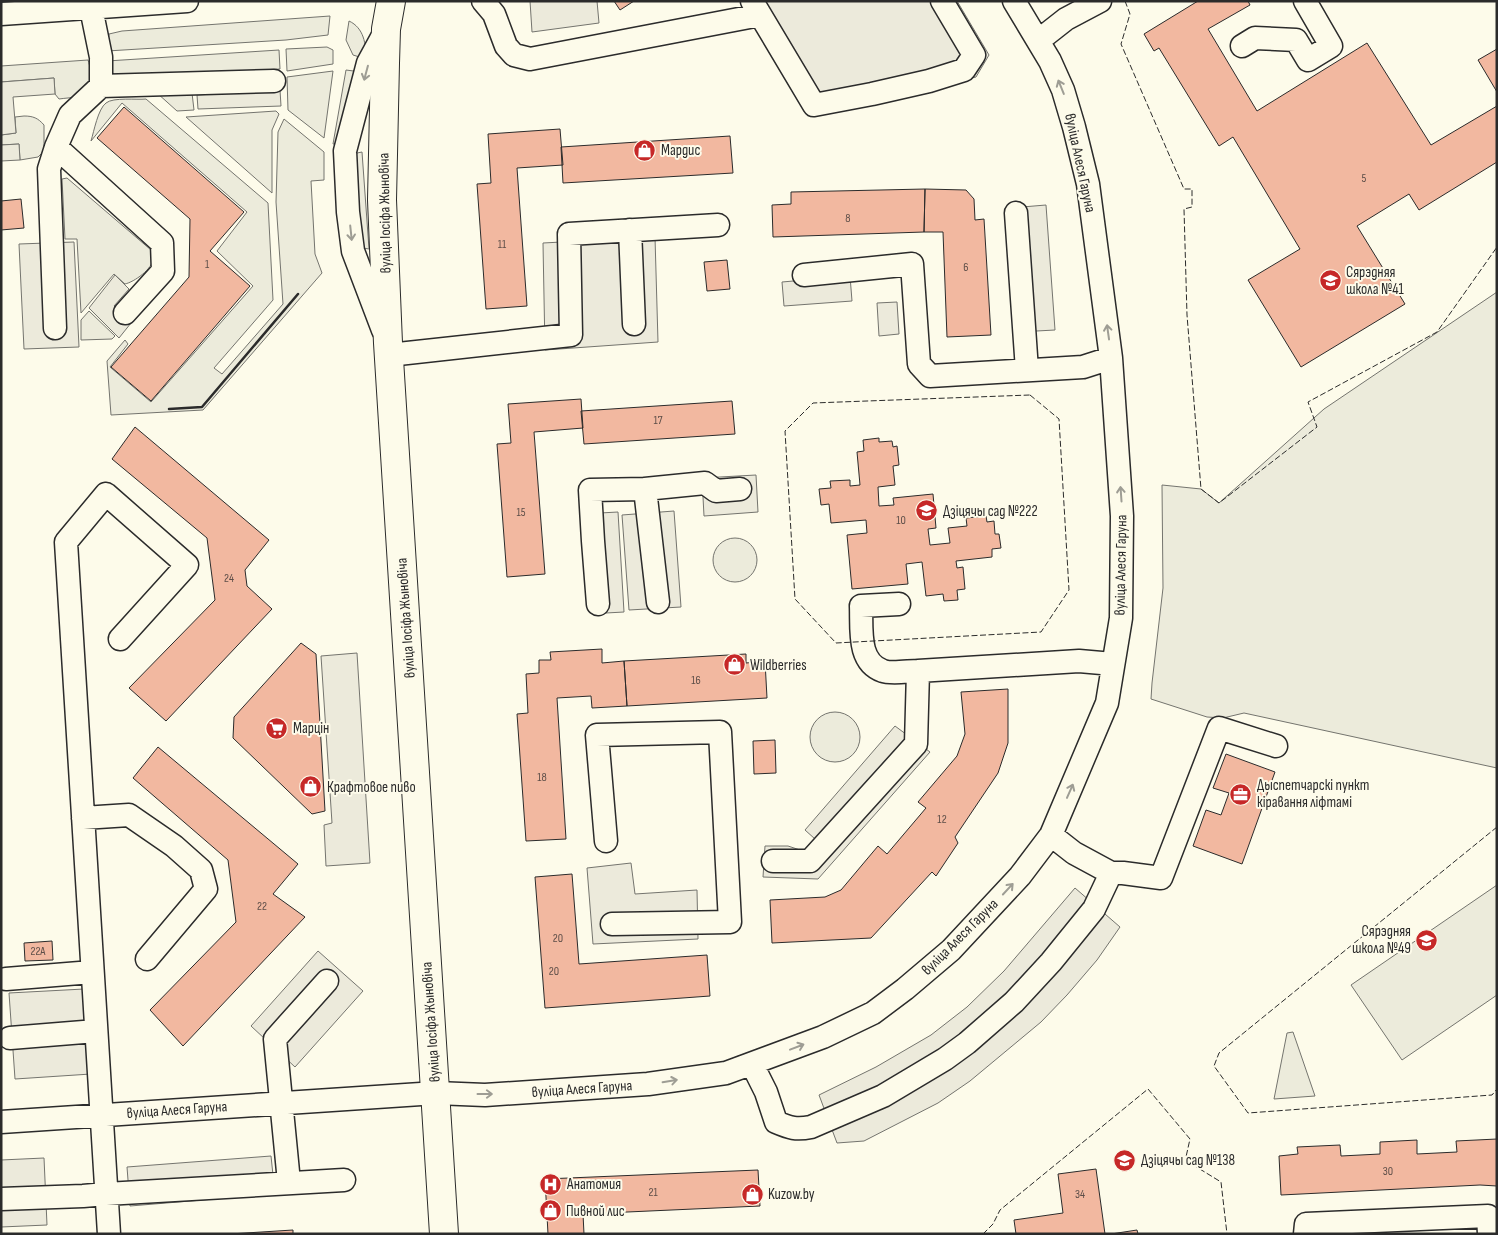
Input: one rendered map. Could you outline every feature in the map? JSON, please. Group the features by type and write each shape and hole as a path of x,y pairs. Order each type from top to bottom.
{"main road":[{"name":"вуліца Іосіфа Жыновіча","path":"391,1 386,29 382,200 389,349 444,1234"}],"street":[{"path":"1,14 50,6 91,8 187,1"},
{"path":"483,1 494,14 506,46 514,55 530,60 756,8 814,105 872,94 964,70 974,55 942,1"},
{"name":"вуліца Алеся Гаруна","path":"1,1122 436,1093 485,1095 648,1084 726,1072 823,1037 873,1013 904,990 951,950 1020,876 1050,835 1107,703 1121,618 1122,516 1111,358 1088,184 1063,90 1050,61 1014,1"},
{"path":"1038,41 1066,20 1100,1"},
{"path":"1242,46 1255,38 1296,40 1308,60 1331,46 1305,1"},
{"path":"91,8 101,57 101,86"},
{"path":"386,29 368,63 345,151 348,212 353,251 389,349 572,335 569,234 718,225"},
{"path":"55,328 49,168 70,114 101,86 274,81"},
{"path":"56,147 162,243 163,271 125,313"},
{"path":"1016,213 1027,370"},
{"path":"630,230 634,324"},
{"path":"804,275 912,264 919,364 930,376 1083,367 1111,358"},
{"path":"598,604 590,490 645,489 705,483 716,490 740,489"},
{"path":"645,489 658,602"},
{"path":"109,1234 66,542 106,494 187,565 120,639"},
{"path":"899,604 861,606 864,653 872,665 885,672 1079,661 1113,664"},
{"path":"773,861 810,861 916,744 918,671"},
{"path":"1050,835 1074,853 1111,873 1161,878 1219,728 1276,746"},
{"path":"606,842 597,735 720,732 730,922 612,924"},
{"path":"83,818 128,815 174,846 201,870 206,889 146,959"},
{"path":"752,1064 766,1092 776,1122 792,1129 811,1126 883,1096 952,1054 1014,1002 1051,962 1094,909 1111,873"},
{"path":"6,979 92,972"},
{"path":"289,1182 275,1039 327,981"},
{"path":"10,1038 96,1031"},
{"path":"1,1199 83,1196 344,1180"},
{"path":"1305,1234 1306,1224 1488,1216 1489,1234"}],"shaded area":[{"path":"530,1 597,1 599,23 532,32"},
{"path":"741,1 957,1 989,55 976,77 816,115"},
{"path":"330,16 328,35 286,40 107,51 109,34 122,31"},
{"path":"349,21 361,32 365,42 366,59 353,55 346,40"},
{"path":"327,47 333,50 333,64 287,71 286,49"},
{"path":"279,50 280,69 108,78 107,61"},
{"path":"88,60 91,75 89,85 84,93 77,97 59,99 55,94 54,78 1,82 1,66"},
{"path":"346,70 361,72 338,144 333,144"},
{"path":"333,71 324,138 288,110 287,77"},
{"path":"54,78 55,94 13,97 16,133 1,135 1,82"},
{"path":"280,90 281,106 198,109 197,95"},
{"path":"157,93 192,93 194,110 177,111"},
{"path":"119,99 146,99 268,203 273,300 214,368 222,374 283,304 276,202 278,132 284,119 324,152 324,180 311,181 315,254 322,273 203,410 111,415 107,361 125,340 128,344 110,367 151,402 253,286 217,251 247,212 122,103 91,141 99,115 106,103"},
{"path":"276,111 279,114 272,130 272,193 186,117"},
{"path":"15,117 35,118 44,125 44,151 38,157 20,160 19,144 1,145 1,135 16,133"},
{"path":"19,144 20,160 1,161 1,145"},
{"path":"362,152 369,249 363,248 361,244 355,158 357,153"},
{"path":"67,178 151,250 153,257 147,271 129,283 125,284 114,274 81,313 77,239 65,239 62,179"},
{"path":"1046,205 1055,330 1018,332 1010,208"},
{"path":"655,237 658,342 545,350 543,243"},
{"path":"74,242 79,347 24,349 19,244"},
{"path":"115,275 129,289 114,306 131,323 119,338 89,308"},
{"path":"850,276 852,301 784,306 782,282"},
{"path":"1497,292 1497,768 1244,713 1223,718 1207,717 1151,699 1163,588 1162,485 1201,489 1219,503 1324,409"},
{"path":"897,302 899,334 879,336 877,303"},
{"path":"89,311 115,336 112,339 81,340 81,320"},
{"path":"756,475 758,512 704,516 702,478"},
{"path":"674,511 681,607 629,610 622,515"},
{"path":"618,512 624,612 606,613 600,513"},
{"path":"731,538 739,538 751,544 757,560 751,576 739,582 731,582 719,576 713,564 713,556 719,544"},
{"path":"357,653 370,863 326,866 324,825 332,823 321,656"},
{"path":"830,712 840,712 853,719 860,732 860,742 853,755 840,762 830,762 821,758 814,751 810,742 810,732 814,723 821,716"},
{"path":"895,726 930,752 818,879 763,877 765,846 788,846 803,851 815,839 805,830"},
{"path":"631,863 635,894 697,890 698,939 593,944 587,868"},
{"path":"1497,885 1497,995 1402,1060 1351,985"},
{"path":"1075,888 1120,927 1097,960 1067,995 1041,1022 970,1081 938,1103 864,1141 837,1143 819,1095 876,1067 931,1035 967,1007 1004,971"},
{"path":"318,951 363,991 295,1067 251,1026"},
{"path":"84,989 91,1074 15,1079 9,993"},
{"path":"1293,1032 1315,1096 1274,1099 1287,1033"},
{"path":"271,1156 275,1194 130,1206 127,1167"},
{"path":"44,1158 47,1225 1,1227 1,1160"}],"building":[{"path":"614,1 634,1 620,10"},
{"path":"1198,1 1248,1 1250,5 1208,29 1257,111 1367,43 1431,145 1497,106 1497,162 1419,210 1409,194 1357,226 1405,304 1301,367 1248,280 1300,249 1233,137 1219,146 1159,48 1154,51 1144,34"},
{"path":"1497,49 1497,92 1478,60"},
{"path":"124,107 244,212 210,251 250,286 151,401 111,367 189,277 190,219 97,138"},
{"path":"560,129 563,165 517,168 527,306 486,309 477,184 491,183 488,134"},
{"path":"730,136 733,173 563,183 561,147"},
{"path":"925,189 924,232 773,237 772,205 791,204 791,192"},
{"path":"925,189 966,190 974,199 975,220 984,219 991,335 947,337 943,232 924,232"},
{"path":"21,199 24,228 1,230 1,201"},
{"path":"727,260 730,289 707,291 704,262"},
{"path":"581,399 583,428 534,432 545,574 507,577 497,444 511,443 508,404"},
{"path":"732,401 735,434 584,444 581,411"},
{"path":"135,427 269,540 245,570 247,586 272,609 166,721 129,688 215,600 207,538 112,459"},
{"name":"Дзіцячы сад №222","path":"879,438 879,442 892,441 893,447 897,446 899,465 893,466 895,485 878,487 879,506 894,505 893,498 933,494 936,528 928,529 930,545 950,543 948,528 967,526 966,518 986,516 987,522 994,521 995,534 999,534 1001,548 992,549 992,557 956,561 957,568 963,567 965,589 957,590 958,600 944,601 943,594 926,596 922,562 906,564 908,584 852,589 847,535 867,533 866,520 831,523 829,504 821,505 819,489 831,488 830,481 850,480 850,486 860,485 857,452 864,451 863,440"},
{"name":"Марцін","path":"301,643 316,654 325,811 312,814 233,738 234,717"},
{"path":"602,649 602,663 624,661 627,706 592,708 591,696 557,698 566,839 526,841 517,714 528,713 526,674 539,673 539,660 551,660 550,652"},
{"path":"746,654 746,663 765,661 767,698 627,706 624,661"},
{"path":"1008,689 1008,743 998,773 955,837 958,843 936,876 932,872 871,938 772,943 770,900 825,897 841,890 878,846 887,854 926,808 918,802 957,756 965,734 961,692"},
{"path":"775,740 776,773 754,774 753,741"},
{"path":"158,747 298,864 273,894 305,917 183,1046 150,1010 236,922 228,860 133,778"},
{"path":"1226,754 1275,772 1242,864 1193,846 1206,810 1221,815 1229,793 1213,788"},
{"path":"572,874 579,964 707,955 710,996 545,1008 535,877"},
{"path":"52,941 53,960 25,961 24,943"},
{"path":"1497,1139 1497,1186 1480,1185 1281,1195 1279,1156 1298,1154 1297,1147 1340,1145 1341,1156 1380,1154 1380,1142 1417,1140 1417,1154 1457,1152 1456,1141"},
{"path":"1096,1169 1105,1234 1016,1234 1014,1220 1063,1213 1058,1174"},
{"path":"758,1170 760,1206 583,1214 584,1234 548,1234 545,1179"},
{"path":"293,1230 293,1234 230,1234"},
{"path":"1137,1230 1138,1234 1111,1234"}],"fence":[{"path":"1125,1 1130,14 1121,44 1184,189 1192,189 1192,207 1184,209 1187,315 1201,489 1219,503 1317,427 1308,402 1437,332 1497,247"},
{"path":"1030,395 1059,419 1069,590 1041,632 836,643 795,599 785,431 813,403 1030,395"},
{"path":"1497,827 1219,1053 1214,1066 1248,1113 1492,1095 1497,1089"},
{"path":"983,1234 993,1224 1000,1210 1148,1089 1190,1139 1186,1157 1190,1163 1221,1182 1227,1234"}],"wall":[{"path":"169,409 202,407 298,294"}],"place":[{"name":"Мардис","path":"645,150"},
{"name":"Сярэдняя школа №41","path":"1330,281"},
{"name":"Дзіцячы сад №222","path":"927,511"},
{"name":"Wildberries","path":"734,665"},
{"name":"Марцін","path":"277,728"},
{"name":"Крафтовое пиво","path":"311,787"},
{"name":"Дыспетчарскі пункт кіравання ліфтамі","path":"1241,794"},
{"name":"Сярэдняя школа №49","path":"1427,940"},
{"name":"Дзіцячы сад №138","path":"1125,1160"},
{"name":"Анатомия","path":"551,1184"},
{"name":"Kuzow.by","path":"752,1194"},
{"name":"Пивной лис","path":"550,1211"}]}
